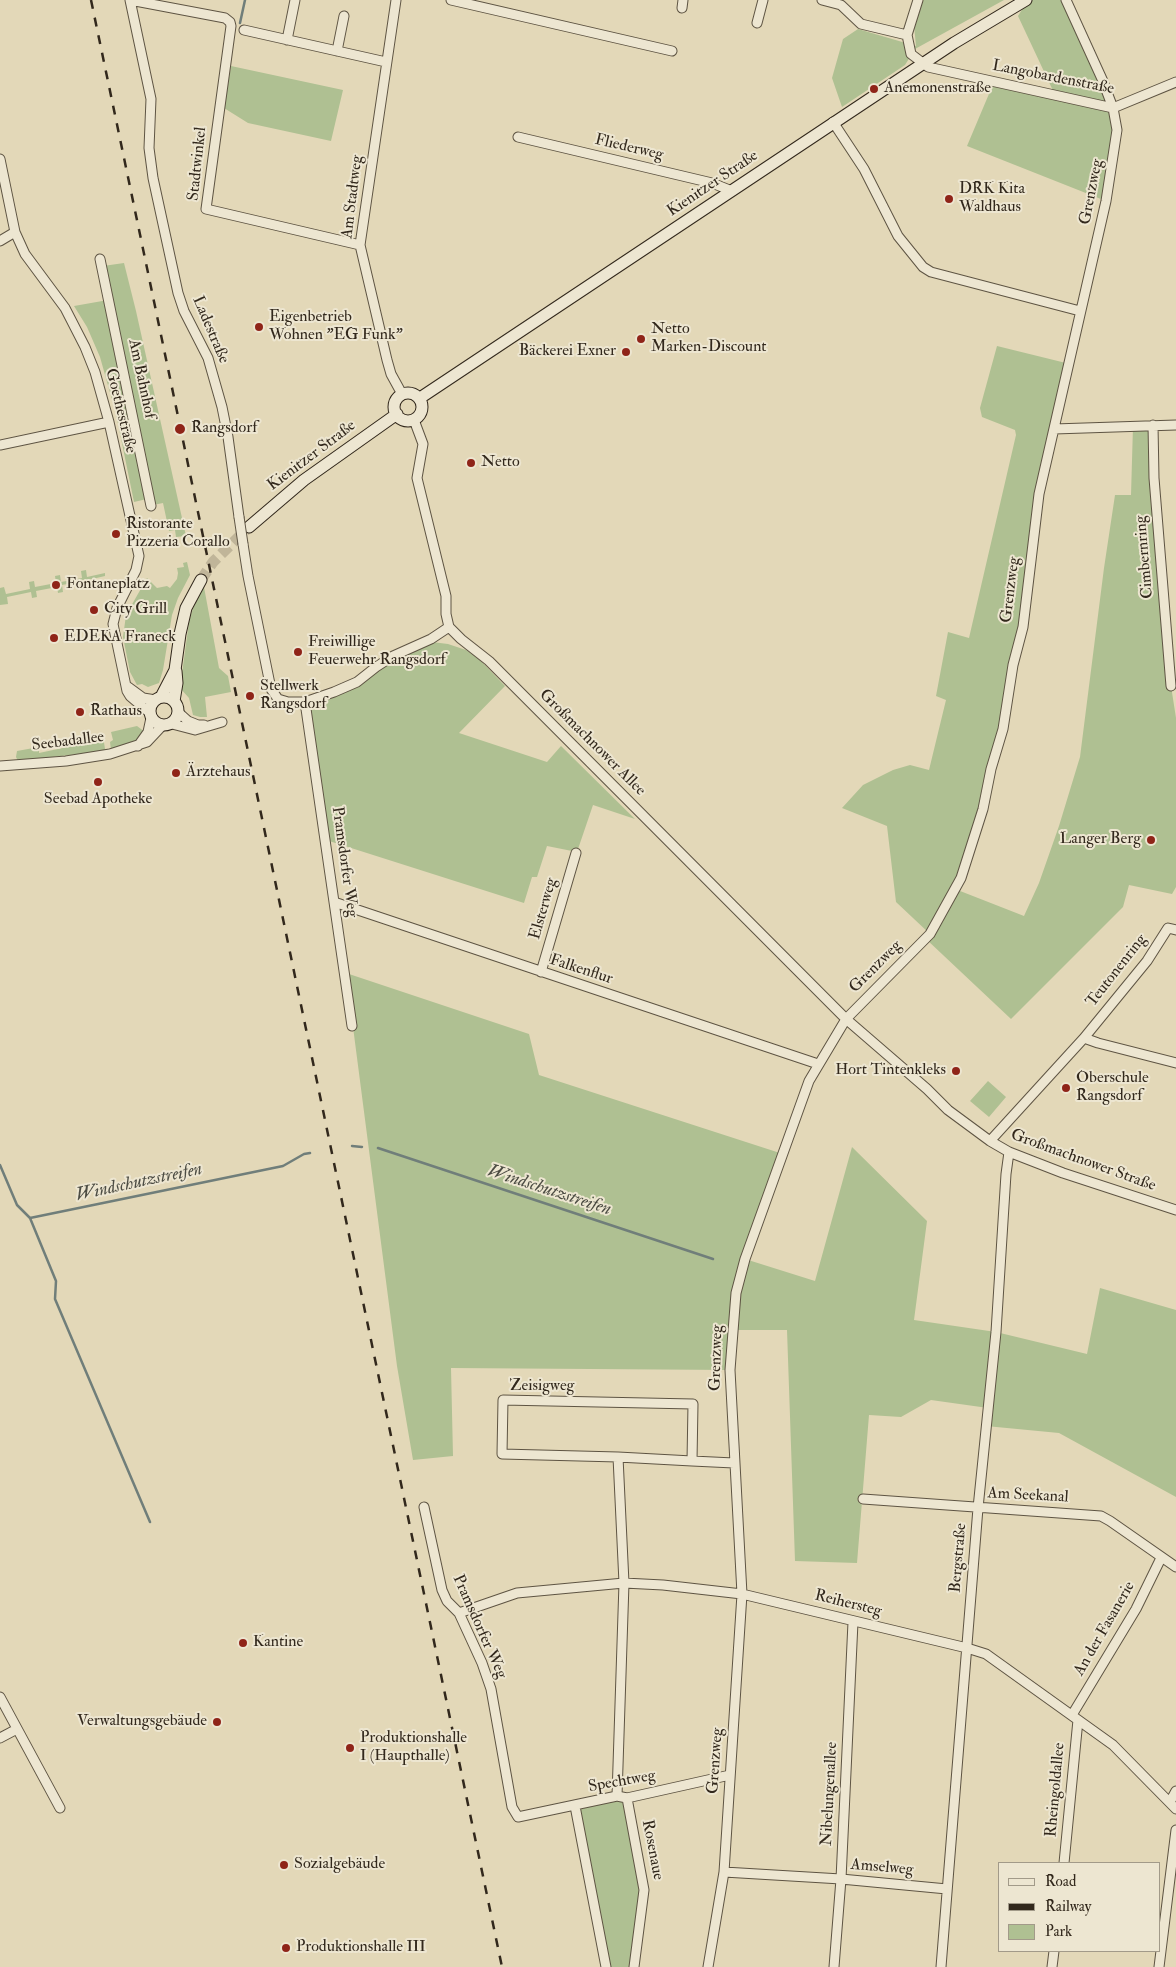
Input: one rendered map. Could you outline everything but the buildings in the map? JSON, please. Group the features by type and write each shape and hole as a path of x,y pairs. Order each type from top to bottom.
{"street":[{"name":"Stadtwinkel","path":"130,0 225,18 230,22 231,26 206,209 360,245"},
{"name":"Ladestraße","path":"130,0 150,99 149,148 155,188 178,294 184,311 208,358 222,407 248,576 271,689 278,699 288,702 305,702"},
{"path":"286,40 295,0"},
{"name":"Am Stadtweg","path":"396,0 360,245 387,360 391,374 402,394"},
{"path":"451,0 672,51"},
{"path":"757,23 763,0"},
{"path":"822,0 841,6 861,24 907,35"},
{"path":"918,0 907,35 911,54 922,64"},
{"name":"Kienitzer Straße","path":"420,398 982,24 1026,0"},
{"name":"Grenzweg","path":"708,1967 724,1872 742,1594 730,1370 736,1293 745,1259 809,1081 846,1019 926,939 961,878 983,809 991,768 1002,729 1013,665 1022,627 1040,494 1106,201 1117,130 1113,108 1102,79 1066,0"},
{"path":"337,51 344,16"},
{"path":"244,30 386,62"},
{"name":"Langobardenstraße","path":"922,64 928,67 1113,108 1176,82"},
{"path":"833,122 864,169 898,236 923,267 931,272 1080,310"},
{"name":"Fliederweg","path":"518,137 712,183 732,191"},
{"name":"Goethestraße","path":"0,159 15,232 25,254 65,308 85,347 95,372 109,422 124,496 130,510 139,556 136,570 117,608 113,624 130,696 151,716"},
{"path":"0,242 15,232"},
{"name":"Am Bahnhof","path":"100,259 151,506"},
{"path":"412,393 420,398 422,412 414,420 402,420 396,414 394,408 395,401 402,394 412,393"},
{"name":"Kienitzer Straße","path":"249,528 304,480 396,414"},
{"path":"305,702 357,682 376,666 431,639 449,627 446,614 446,596 418,486 417,472 423,444 414,420"},
{"path":"0,445 109,422"},
{"name":"Cimbernring","path":"1153,425 1154,478 1171,686"},
{"path":"1054,429 1176,425"},
{"path":"176,707 177,682 175,670 180,634 186,608 200,580"},
{"name":"Großmachnower Allee","path":"449,627 461,639 490,661 846,1019"},
{"path":"138,746 148,732 151,706 158,699 175,670"},
{"path":"126,684 142,698 168,698 181,716 198,725 219,723 195,730 156,723 151,716"},
{"name":"Pramsdorfer Weg","path":"305,702 352,1026"},
{"name":"Seebadallee","path":"0,766 75,760 110,754 138,746 150,740 176,719 176,707"},
{"name":"Elsterweg","path":"541,972 576,853"},
{"name":"Falkenflur","path":"334,902 818,1064"},
{"name":"Teutonenring","path":"990,1141 1084,1038 1147,961 1168,928 1176,930"},
{"name":"Großmachnower Straße","path":"846,1019 948,1110 990,1141 1009,1152 1063,1173 1176,1210"},
{"path":"1084,1038 1176,1063"},
{"name":"Bergstraße","path":"941,1967 978,1508 996,1332 1009,1152"},
{"name":"Zeisigweg","path":"692,1461 693,1404 503,1400 502,1454 734,1463"},
{"path":"617,1796 624,1583 618,1457"},
{"name":"Am Seekanal","path":"863,1499 1101,1516 1161,1558 1176,1566"},
{"name":"Pramsdorfer Weg","path":"424,1507 442,1590 447,1601 459,1613 491,1689 512,1807 518,1817"},
{"name":"An der Fasanerie","path":"1075,1718 1136,1609 1161,1558"},
{"name":"Reihersteg","path":"459,1613 517,1592 624,1583 697,1588 742,1594 967,1648 986,1654 1113,1745 1173,1805"},
{"name":"Nibelungenallee","path":"834,1967 841,1879 853,1622"},
{"path":"0,1697 60,1808"},
{"name":"Rheingoldallee","path":"1064,1862 1075,1718"},
{"path":"0,1738 17,1729"},
{"name":"Spechtweg","path":"518,1817 617,1796 626,1798 730,1775"},
{"path":"1173,1805 1176,1791"},
{"name":"Rosenaue","path":"626,1798 644,1890 634,1967"},
{"path":"575,1806 606,1967"},
{"path":"1161,1951 1176,1830"},
{"name":"Amselweg","path":"724,1872 841,1879 947,1889"},
{"path":"1052,1967 1054,1952"},
{"path":"1159,1967 1161,1952"}],"green space":[{"path":"923,0 1004,0 915,49 905,65 842,107 832,78 843,39 858,29 916,46 914,25"},
{"path":"1028,0 1066,0 1102,79 1117,130 1106,201 967,146 994,82 1055,95 1018,16"},
{"path":"231,66 343,90 331,141 248,123 224,108"},
{"path":"124,263 186,536 176,537 175,530 169,531 163,503 153,505 151,498 134,502 116,414 100,357 87,327 74,306 108,300 103,266"},
{"path":"997,346 1070,364 1054,429 1003,729 955,889 1024,916 1039,883 1080,757 1115,495 1131,495 1133,426 1153,425 1171,686 1176,718 1176,887 1172,894 1129,885 1123,907 1011,1019 926,939 930,934 896,902 887,826 842,808 863,785 893,770 910,765 929,770 946,700 936,696 948,632 969,638 1016,435 1015,430 982,417 980,408"},
{"path":"187,562 190,575 178,598 172,615 159,683 148,687 142,684 137,685 130,672 123,637 126,615 147,578 157,588 167,586 170,588 177,579 177,568 184,567 183,563"},
{"path":"86,570 87,577 105,573 105,576 88,580 89,587 84,588 83,581 62,585 63,592 58,593 57,587 36,591 37,597 32,598 31,592 7,597 8,604 0,605 0,588 4,587 6,594 30,589 29,582 34,581 35,587 56,583 55,576 60,575 61,582 82,578 81,571"},
{"path":"204,587 219,668 228,676 231,692 205,697 207,717 200,717 193,715 189,698 180,688 189,622 193,608"},
{"path":"432,642 448,644 466,650 479,659 505,686 459,733 547,762 561,746 635,819 593,805 577,852 547,846 537,877 532,877 524,903 326,840 305,702 334,692 376,667"},
{"path":"137,726 145,732 141,736 134,742 111,750 110,742 113,740 111,732"},
{"path":"95,736 103,736 104,751 18,761 16,757 17,751 39,747 39,753 96,741"},
{"path":"346,973 529,1034 539,1075 783,1154 745,1259 815,1281 852,1147 927,1221 914,1320 996,1332 1087,1354 1100,1288 1176,1310 1176,1497 1059,1433 986,1426 988,1408 931,1400 901,1417 869,1415 857,1563 795,1561 787,1330 733,1330 730,1370 451,1368 453,1456 413,1460 397,1366"},
{"path":"988,1081 1006,1097 989,1117 970,1101"},
{"path":"627,1798 644,1890 634,1967 605,1967 575,1806"}],"waterway":[{"path":"240,23 245,0"},
{"name":"Windschutzstreifen","path":"352,1146 362,1147"},
{"name":"Windschutzstreifen","path":"378,1148 713,1259"},
{"name":"Windschutzstreifen","path":"30,1218 283,1166 304,1154 310,1153"},
{"path":"0,1165 17,1205 30,1218 56,1281 55,1299 150,1522"}],"tunnel":[{"path":"201,580 213,562 248,528"}],"railway":[{"path":"91,0 502,1967"}],"place":[{"name":"Anemonenstraße","path":"874,89"},
{"name":"DRK Kita Waldhaus","path":"949,199"},
{"name":"Eigenbetrieb Wohnen \"EG Funk\"","path":"259,327"},
{"name":"Netto Marken-Discount","path":"641,339"},
{"name":"Bäckerei Exner","path":"626,352"},
{"name":"Rangsdorf","path":"180,429"},
{"name":"Netto","path":"471,463"},
{"name":"Ristorante Pizzeria Corallo","path":"116,534"},
{"name":"Fontaneplatz","path":"56,585"},
{"name":"City Grill","path":"94,610"},
{"name":"EDEKA Franeck","path":"54,638"},
{"name":"Freiwillige Feuerwehr Rangsdorf","path":"298,652"},
{"name":"Stellwerk Rangsdorf","path":"250,696"},
{"name":"Rathaus","path":"80,712"},
{"name":"Ärztehaus","path":"176,773"},
{"name":"Seebad Apotheke","path":"98,782"},
{"name":"Langer Berg","path":"1151,840"},
{"name":"Hort Tintenkleks","path":"956,1071"},
{"name":"Oberschule Rangsdorf","path":"1066,1088"},
{"name":"Kantine","path":"243,1643"},
{"name":"Verwaltungsgebäude","path":"217,1722"},
{"name":"Produktionshalle I (Haupthalle)","path":"350,1748"},
{"name":"Sozialgebäude","path":"284,1865"},
{"name":"Produktionshalle III","path":"286,1948"}]}
